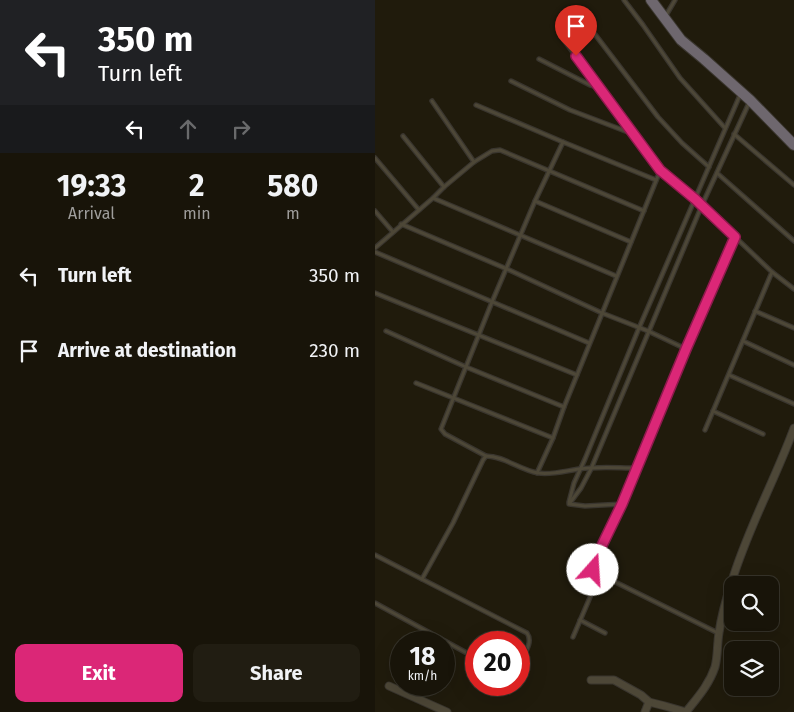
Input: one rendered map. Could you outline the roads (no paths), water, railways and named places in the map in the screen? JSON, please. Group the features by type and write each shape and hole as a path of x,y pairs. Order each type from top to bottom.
{"street":[{"path":"651,0 681,40 750,100 794,145"},
{"path":"591,680 614,680 641,695 649,702 686,712 706,686 715,667 719,633 731,582 748,535 794,428"},
{"path":"389,686 447,712"},
{"path":"645,712 649,702"}],"lane":[{"path":"624,0 680,78 725,128"},
{"path":"664,18 675,0"},
{"path":"581,16 658,117 681,143 709,167"},
{"path":"564,40 660,170 702,205 772,272 794,289"},
{"path":"539,59 590,85 599,87"},
{"path":"511,81 570,110 633,134"},
{"path":"569,504 574,483 741,92"},
{"path":"569,504 581,488 591,469 702,205 750,100"},
{"path":"432,101 474,162"},
{"path":"476,104 656,180"},
{"path":"734,134 794,185"},
{"path":"403,136 444,187"},
{"path":"563,142 535,201 492,302 441,429 443,433 487,456 504,460 537,473 558,474 580,469 637,468"},
{"path":"375,248 474,162 492,151 500,150 643,211"},
{"path":"375,158 419,210"},
{"path":"537,473 553,438 589,343 660,170"},
{"path":"717,173 794,241"},
{"path":"433,198 617,276"},
{"path":"535,201 631,242"},
{"path":"375,211 393,232"},
{"path":"401,224 686,349"},
{"path":"719,633 593,570 593,564 622,504 735,237"},
{"path":"375,252 589,343"},
{"path":"705,430 772,272"},
{"path":"375,292 577,375"},
{"path":"755,311 794,328"},
{"path":"386,331 564,407"},
{"path":"743,342 794,366"},
{"path":"729,375 793,404"},
{"path":"417,384 553,438"},
{"path":"713,411 763,434"},
{"path":"422,579 453,523 483,460 487,456"},
{"path":"569,504 585,506 622,504"},
{"path":"375,555 523,631"},
{"path":"573,637 601,574"},
{"path":"375,603 465,652"},
{"path":"580,620 605,633"}]}
